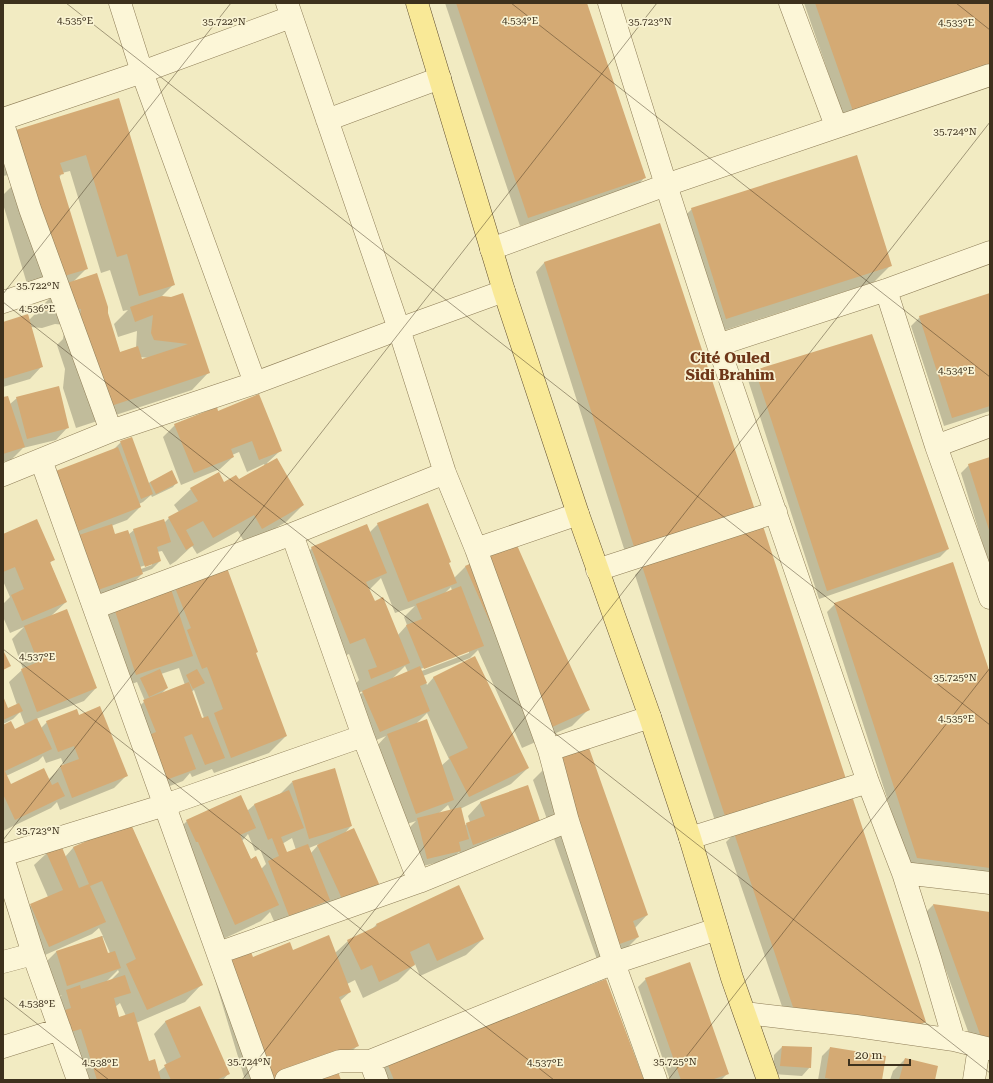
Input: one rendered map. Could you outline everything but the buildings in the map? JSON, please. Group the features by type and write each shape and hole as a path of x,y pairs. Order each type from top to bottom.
{"main road":[{"path":"417,3 504,291 597,570 650,717 690,838 732,978 745,1013 765,1079"}],"street":[{"path":"120,3 142,72 255,382"},
{"path":"790,3 836,126"},
{"path":"616,5 666,185 718,345 868,782 903,873 954,1040"},
{"path":"3,119 142,72 289,10 399,328 445,473 476,549 549,750 568,821 614,963 656,1080"},
{"path":"491,249 666,185 836,126 990,76"},
{"path":"327,120 440,78"},
{"path":"3,124 30,209 111,431"},
{"path":"718,345 886,290 990,252"},
{"path":"3,302 57,284"},
{"path":"886,290 936,446 990,598"},
{"path":"3,475 111,431 255,382 399,328 504,291"},
{"path":"936,446 990,426"},
{"path":"41,460 263,1080"},
{"path":"94,608 292,534 445,473"},
{"path":"597,570 776,512"},
{"path":"476,549 578,514"},
{"path":"292,534 363,736 419,882"},
{"path":"549,750 650,717"},
{"path":"3,855 164,805 363,736"},
{"path":"690,838 868,782"},
{"path":"218,953 419,882 568,821"},
{"path":"3,858 33,954 78,1080"},
{"path":"903,873 990,883"},
{"path":"286,1080 340,1060 374,1070 614,963 717,929"},
{"path":"3,962 33,954"},
{"path":"745,1013 856,1026 954,1040 984,1048 974,1080"},
{"path":"3,1047 60,1028"}],"district":[{"name":"Cité Ouled Sidi Brahim","path":"730,366"}]}
